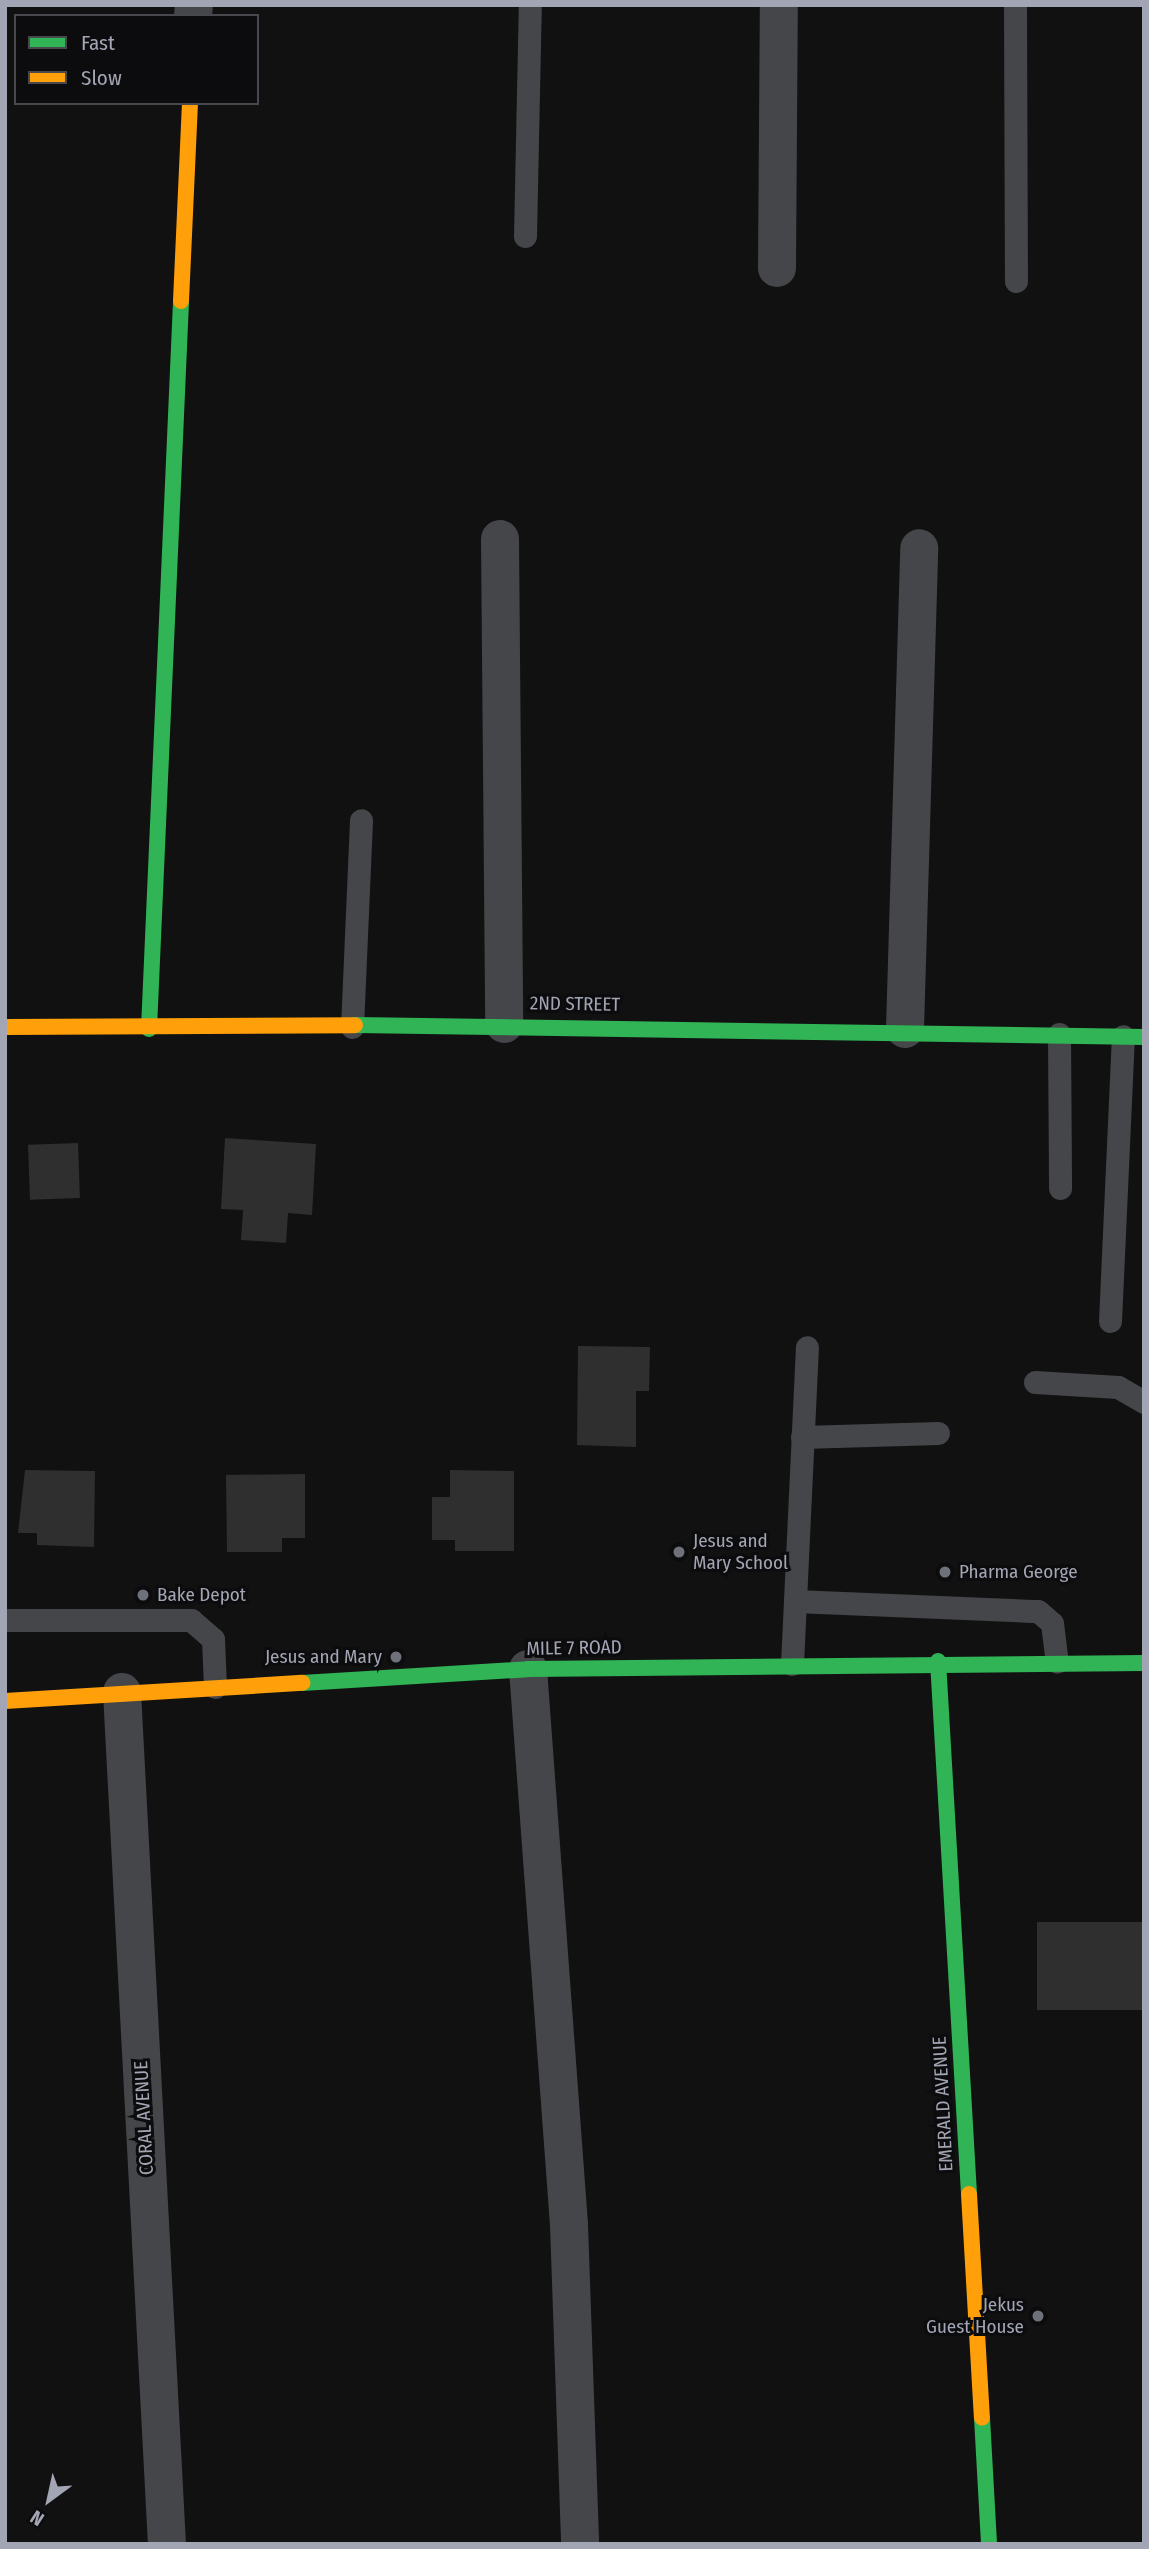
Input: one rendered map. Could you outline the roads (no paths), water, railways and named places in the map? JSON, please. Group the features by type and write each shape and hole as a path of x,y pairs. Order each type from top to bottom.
{"street":[{"path":"777,268 779,5"},
{"path":"149,1029 190,105"},
{"path":"500,539 504,1024"},
{"path":"905,1030 919,548"},
{"name":"2ND STREET","path":"5,1027 149,1029 504,1024 1133,1036"},
{"name":"MILE 7 ROAD","path":"5,1701 528,1669 938,1661 1144,1663"},
{"name":"EMERALD AVENUE","path":"938,1661 989,2544"},
{"path":"528,1669 569,2225 580,2544"},
{"name":"CORAL AVENUE","path":"122,1692 167,2544"}],"lane":[{"path":"524,236 530,5"},
{"path":"1015,5 1016,281"},
{"path":"352,1027 361,820"},
{"path":"1059,1034 1060,1188"},
{"path":"1110,1321 1133,1036"},
{"path":"792,1664 807,1347"},
{"path":"1035,1382 1118,1387 1144,1402"},
{"path":"802,1437 937,1433"},
{"path":"795,1601 1038,1611 1052,1623 1057,1662"},
{"path":"5,1620 191,1620 214,1639 215,1687"}],"place":[{"name":"Jesus and Mary School","path":"679,1552"},
{"name":"Pharma George","path":"945,1572"},
{"name":"Bake Depot","path":"143,1595"},
{"name":"Jesus and Mary","path":"396,1657"},
{"name":"Jekus Guest House","path":"1038,2316"}]}
